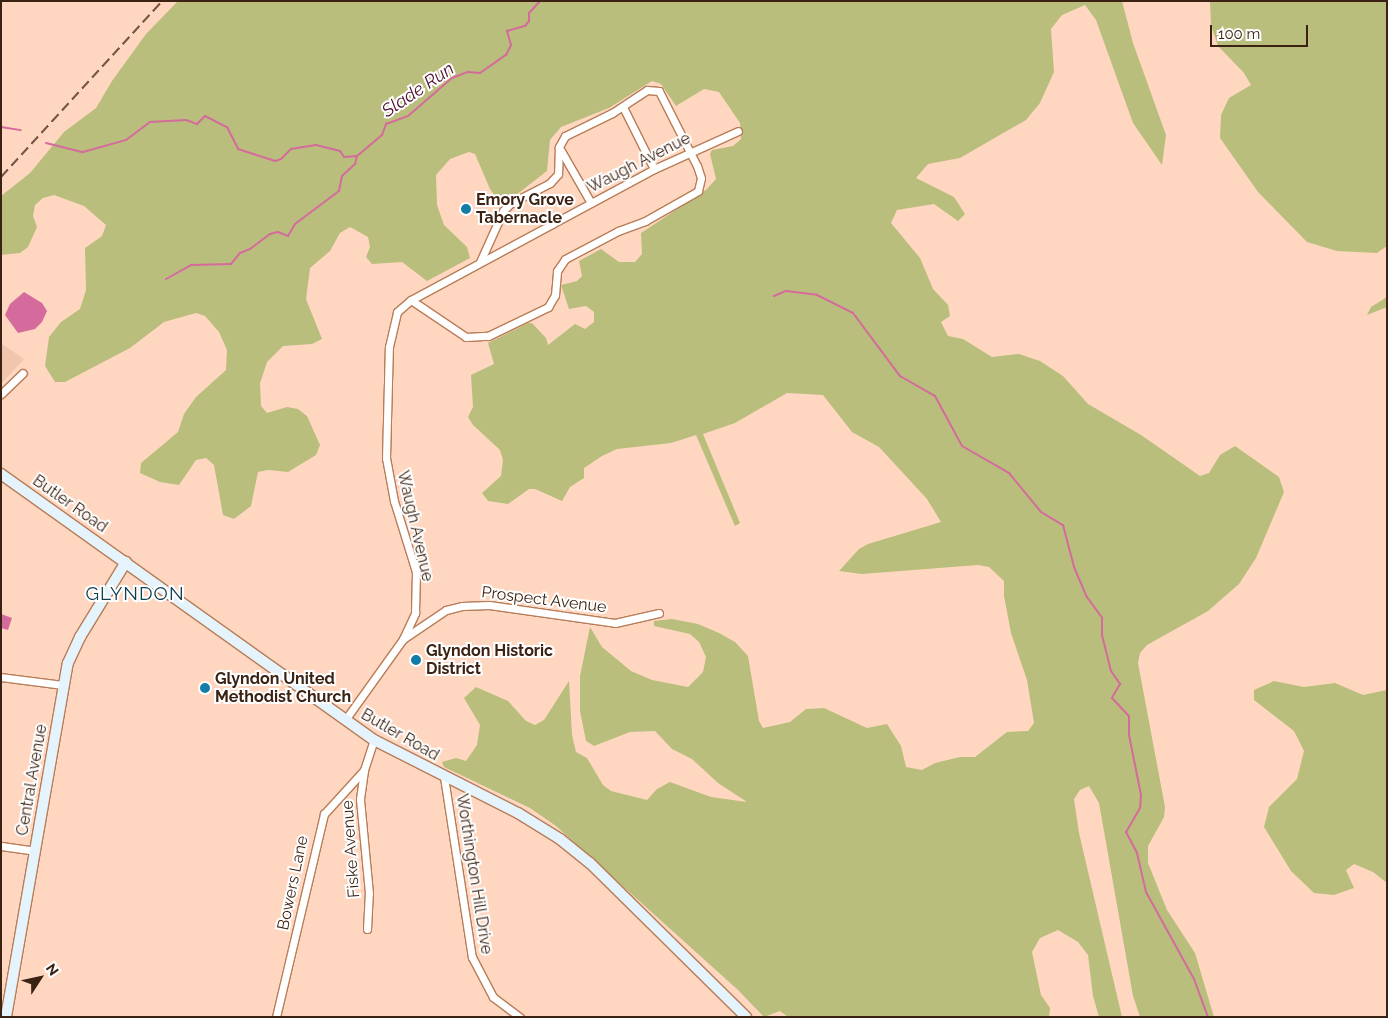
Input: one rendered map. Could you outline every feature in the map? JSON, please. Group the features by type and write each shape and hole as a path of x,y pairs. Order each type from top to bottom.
{"main road":[{"name":"Butler Road","path":"1,474 374,740 526,817 575,850 746,1017"},
{"name":"Central Avenue","path":"6,1017 63,685 75,646 126,562"}],"street":[{"path":"411,300 466,337 488,336 548,307 556,295 557,270 565,259 618,231 645,221 693,195 701,187 700,173 660,90 647,90 623,107 570,132 559,147 560,170 554,179 511,203 504,211 480,262"},
{"path":"623,107 654,170"},
{"name":"Waugh Avenue","path":"345,720 403,639 415,613 417,583 388,474 387,406 389,370 395,320 398,312 411,300 480,262 689,152 738,131"},
{"path":"559,147 591,203"},
{"path":"1,394 23,373"},
{"name":"Prospect Avenue","path":"403,639 438,615 462,606 489,605 614,623 659,613"},
{"path":"1,677 63,685"},
{"name":"Fiske Avenue","path":"367,929 369,893 360,799 364,770 374,740"},
{"name":"Bowers Lane","path":"276,1017 324,814 364,770"},
{"name":"Worthington Hill Drive","path":"444,777 472,957 493,997 520,1017"},
{"path":"1,846 34,851"}],"shaded area":[{"path":"24,292 42,303 47,311 42,322 35,329 18,333 5,315 10,304"},
{"path":"1,343 24,359 1,384"},
{"path":"1,614 12,618 8,630 1,628"}],"green space":[{"path":"178,1 1122,1 1133,43 1166,135 1162,165 1133,123 1096,20 1085,5 1062,15 1051,29 1054,72 1040,103 1026,120 960,158 928,164 916,178 954,197 965,214 958,221 934,204 897,210 891,223 920,258 933,289 948,305 950,316 941,322 948,336 963,339 992,357 1019,354 1040,361 1063,376 1088,404 1141,435 1200,476 1209,473 1220,455 1235,446 1279,477 1284,492 1256,558 1239,584 1208,611 1147,645 1140,653 1138,663 1165,807 1164,817 1148,846 1148,863 1167,910 1195,953 1214,1017 1140,1017 1133,996 1099,803 1089,786 1080,790 1074,799 1079,833 1122,1017 1099,1017 1093,996 1088,955 1078,942 1058,930 1040,938 1032,952 1041,995 1050,1008 1049,1017 788,1017 780,1011 764,1017 738,990 556,826 530,808 444,767 442,762 456,758 466,761 477,745 480,725 464,698 476,687 508,701 526,721 535,725 544,720 569,681 572,735 576,752 587,758 603,785 611,791 647,800 657,789 670,782 711,797 747,802 718,783 692,759 672,749 655,731 630,732 594,746 586,741 580,711 580,676 590,627 602,647 631,671 652,680 688,687 703,672 706,657 699,642 690,634 654,626 654,621 672,619 698,624 719,633 735,642 748,656 759,721 763,728 790,722 806,709 824,708 867,728 887,724 901,746 906,767 922,770 935,763 960,757 975,757 1007,732 1028,731 1034,723 1027,680 1011,633 1004,596 1004,581 989,567 978,565 862,574 839,571 859,549 868,544 941,522 927,499 879,447 852,432 823,395 787,393 735,423 703,434 740,523 735,526 696,435 671,443 617,449 602,456 584,468 584,478 570,487 562,501 535,489 529,489 508,504 488,501 482,493 501,476 503,460 500,450 473,425 468,417 473,407 471,375 494,364 488,343 528,323 532,323 546,338 548,345 575,324 585,329 594,322 594,312 586,306 569,309 561,285 577,281 582,276 579,261 601,249 619,262 635,262 642,254 641,233 706,190 716,179 710,154 712,150 733,146 741,139 740,123 719,92 704,89 676,106 661,84 652,81 609,108 561,127 550,140 547,171 502,206 490,189 475,154 469,152 450,159 436,175 437,205 444,225 467,247 470,258 427,281 402,262 372,264 366,257 370,247 368,237 350,227 340,233 330,251 310,268 306,299 322,339 312,344 283,346 267,362 260,383 261,406 267,413 287,407 298,409 307,416 320,445 316,455 288,472 268,470 258,472 251,506 234,519 223,515 214,465 206,458 196,460 179,485 160,482 140,473 141,463 178,432 184,414 196,397 226,370 227,350 219,332 205,316 196,313 164,322 130,348 65,382 55,382 45,366 49,337 61,322 80,309 86,290 85,248 102,236 106,225 84,206 54,195 43,198 35,205 33,216 37,227 28,247 20,253 1,255 1,196 30,173 64,132 96,108 112,81 146,34"},
{"path":"1210,1 1387,1 1387,246 1377,253 1337,251 1307,242 1258,192 1220,138 1221,115 1229,98 1251,85 1244,73 1218,46 1211,25"},
{"path":"1387,297 1387,307 1367,315 1371,307"},
{"path":"1274,681 1304,687 1335,683 1363,695 1387,690 1387,883 1373,872 1354,864 1346,870 1354,888 1334,895 1314,893 1291,871 1264,827 1269,807 1297,779 1304,751 1294,731 1254,700 1254,690"}],"waterway":[{"name":"Slade Run","path":"46,143 83,152 126,140 150,122 186,120 197,124 205,116 227,127 238,149 275,161 281,159 291,149 316,145 340,151 344,157 357,156 382,135 386,124 408,116 452,78 468,72 480,73 506,55 511,45 507,31 525,26 529,21 529,13 540,1"},
{"name":"Slade Run","path":"1,127 21,130"},
{"path":"166,279 191,265 231,264 240,253 250,249 270,234 278,232 288,236 295,224 339,191 342,176 355,164 357,156"},
{"path":"774,296 786,291 817,295 853,313 900,376 935,396 962,446 1009,473 1041,512 1063,525 1074,567 1087,597 1102,618 1102,635 1111,671 1120,684 1112,698 1129,716 1129,735 1141,795 1140,808 1126,832 1137,853 1146,892 1194,979 1208,1017"}],"railway":[{"path":"1,177 162,1"}],"place":[{"name":"Emory Grove Tabernacle","path":"466,209"},
{"name":"Glyndon Historic District","path":"416,660"},
{"name":"Glyndon United Methodist Church","path":"205,688"}],"district":[{"name":"GLYNDON","path":"135,594"}]}
